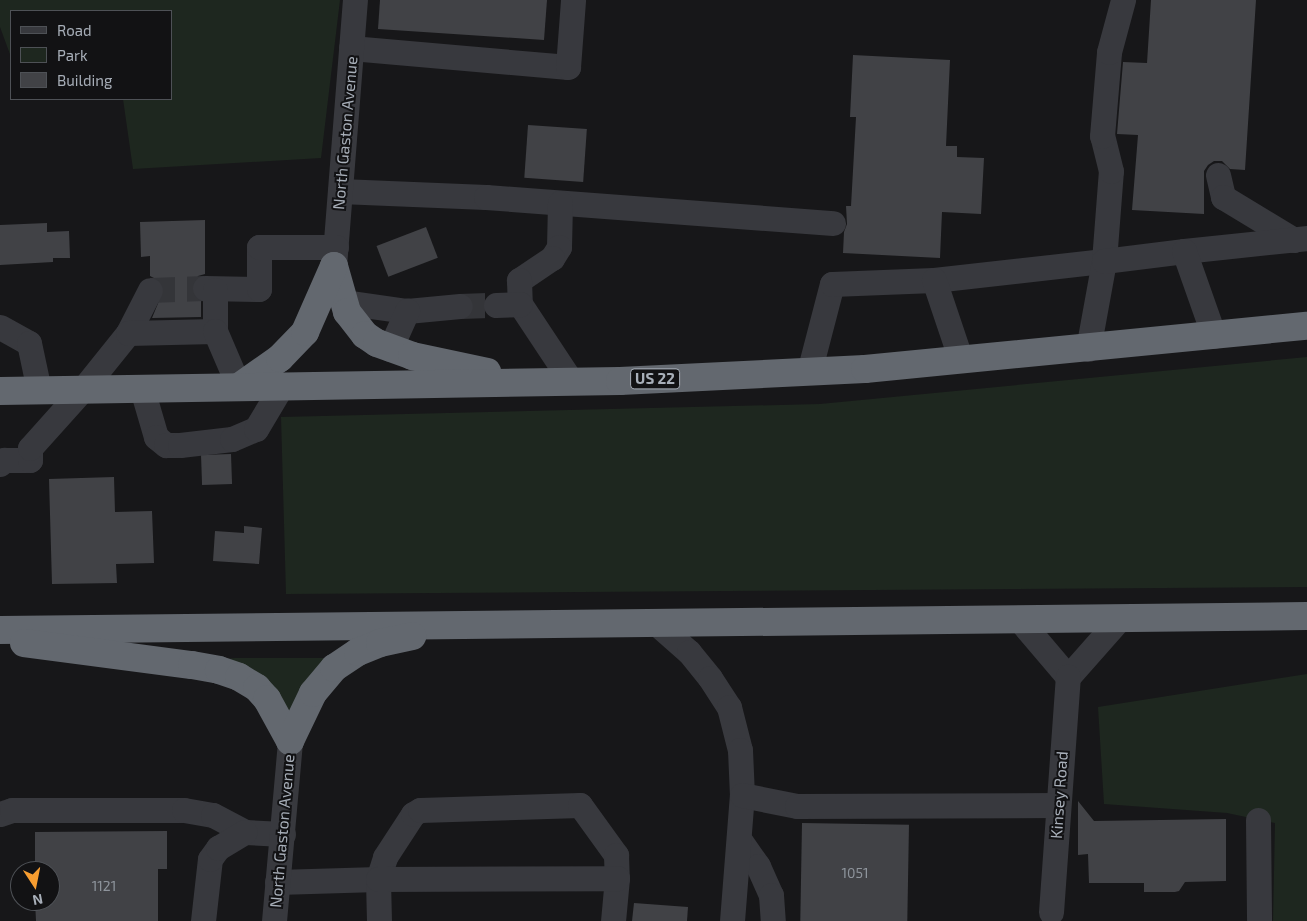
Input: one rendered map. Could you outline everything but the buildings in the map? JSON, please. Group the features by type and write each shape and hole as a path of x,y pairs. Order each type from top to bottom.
{"highway":[{"path":"335,256 343,302 354,322 366,335 390,349 412,356 535,382"},
{"path":"239,387 280,358 304,332 335,256"},
{"name":"US 22","path":"0,391 571,382 809,372 961,360 1214,336 1305,320"},
{"path":"0,630 1307,616"},
{"path":"290,741 313,694 334,668 344,660 380,643 453,626"},
{"path":"0,639 192,665 219,670 239,677 257,688 267,699 290,741"}],"street":[{"name":"North Gaston Avenue","path":"335,256 355,0"},
{"path":"351,48 568,68 573,0"},
{"path":"1088,348 1104,261 1111,171 1102,136 1109,52 1123,0"},
{"path":"1218,175 1223,197 1301,239"},
{"path":"340,191 560,203 832,223"},
{"path":"560,203 559,247 552,258 519,280 508,304 571,382"},
{"path":"809,372 832,284 934,280 1184,250 1301,239"},
{"path":"239,387 215,331 210,289 259,289 259,247 335,256"},
{"path":"1184,250 1214,336"},
{"path":"934,280 961,360"},
{"path":"1,456 30,460 30,448 83,389 128,334 150,290"},
{"path":"343,302 407,311 460,306"},
{"path":"390,349 407,311"},
{"path":"0,327 29,343 39,390"},
{"path":"128,334 215,331"},
{"path":"142,389 156,437 166,445 180,445 232,439 256,429 281,387"},
{"path":"1018,618 1068,677 1121,618"},
{"path":"655,622 689,652 710,678 729,707 740,750 742,795 732,921"},
{"name":"Kinsey Road","path":"1054,918 1058,805 1068,677"},
{"name":"North Gaston Avenue","path":"274,921 290,741"},
{"path":"742,795 798,806 1058,805"},
{"path":"378,921 378,879 385,857 413,814 420,810 580,805 616,855 617,878 613,921"},
{"path":"0,814 12,810 184,810 213,815 244,832 282,834"},
{"path":"1258,820 1259,921"},
{"path":"204,921 210,859 218,848 244,832"},
{"path":"740,838 758,866 771,895 773,921"},
{"path":"277,882 378,879 617,878"}],"green space":[{"path":"0,0 340,0 321,158 133,169 123,100 172,100 172,10 10,10 10,54 0,27"},
{"path":"1307,357 1307,587 286,594 281,417 820,404"},
{"path":"325,658 291,713 225,659"},
{"path":"1307,674 1307,921 1273,921 1275,823 1227,813 1104,804 1098,707"}],"tunnel":[{"path":"150,290 205,288"},
{"path":"460,306 496,305"}]}
